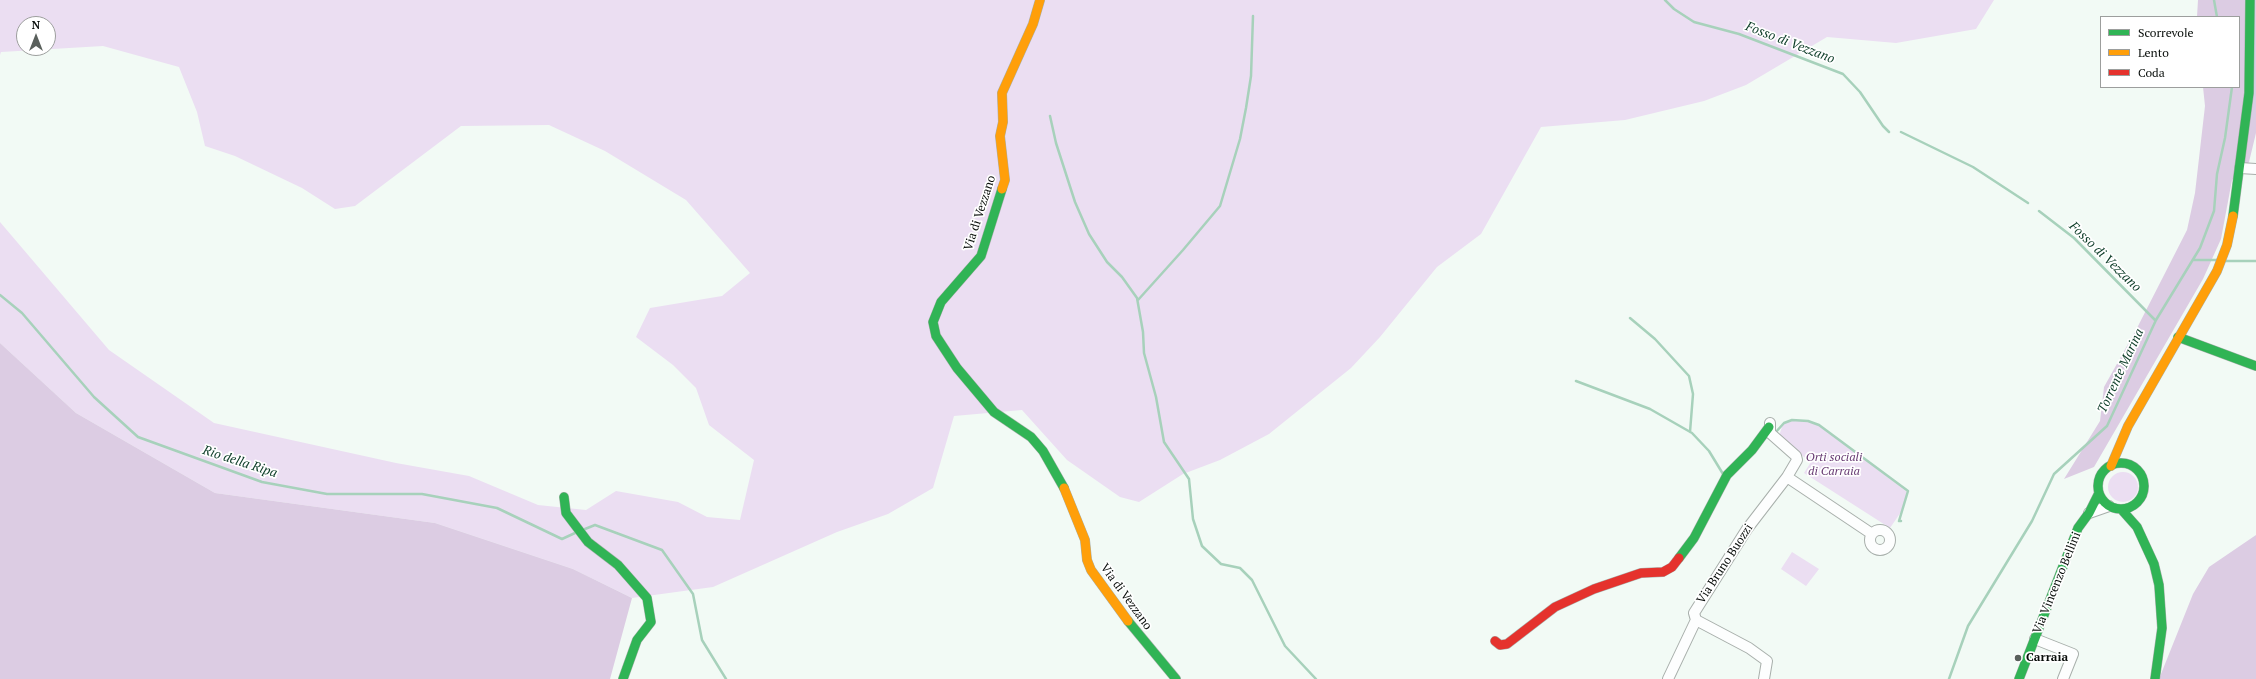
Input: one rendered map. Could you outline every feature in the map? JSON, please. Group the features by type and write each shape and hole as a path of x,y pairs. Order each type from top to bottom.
{"street":[{"name":"Via di Vezzano","path":"1040,0 1033,24 1002,93 1003,122 1000,136 1005,180 981,256 941,302 935,313 933,322 936,336 957,368 994,412 1031,437 1043,451 1068,494 1085,540 1087,560 1090,570 1137,633 1176,679"},
{"path":"2111,466 2128,426 2217,271 2227,245 2240,168 2249,93 2250,0"},
{"path":"2240,168 2256,169"},
{"path":"2178,337 2256,366"},
{"path":"1494,641 1500,645 1507,644 1555,607 1594,589 1641,573 1663,572 1672,568 1694,538 1727,475 1752,450 1769,425"},
{"name":"Via Bruno Buozzi","path":"1668,679 1696,620 1694,613 1702,599 1747,529 1795,465 1796,456 1773,436 1769,425"},
{"path":"2121,444 2123,456 2129,465"},
{"path":"2137,527 2137,504 2144,492 2143,479 2135,468 2129,465 2120,463 2111,466 2101,475 2099,482 2099,493 2109,506 2121,510 2137,527 2154,564 2161,600 2162,628 2155,679"},
{"path":"1787,477 1872,534"},
{"name":"Via Vincenzo Bellini","path":"2019,678 2078,528 2089,513 2099,493"},
{"path":"564,497 566,513 588,542 618,565 647,598 651,622 637,640 623,679"},
{"path":"2121,510 2137,504"},
{"path":"2089,513 2109,506"},
{"path":"1696,620 1750,648 1767,661 1764,679"},
{"path":"2035,639 2073,654 2063,679"}],"green space":[{"path":"0,0 1994,0 1976,29 1896,43 1827,37 1746,85 1704,101 1625,120 1541,127 1481,234 1437,267 1380,337 1351,368 1269,434 1220,460 1183,474 1139,502 1120,497 1067,460 1022,410 954,416 933,488 888,514 837,532 713,587 632,598 573,569 435,523 215,493 76,413 0,343 0,222 109,350 214,423 396,463 469,476 538,505 586,510 616,491 678,502 707,517 740,520 754,460 709,425 696,388 673,365 636,337 650,308 722,296 750,273 686,200 605,151 549,125 461,126 355,206 335,209 302,188 235,156 205,146 197,112 179,67 103,46 56,49 56,16 16,16 16,51 1,52 0,55"},
{"name":"Orti sociali di Carraia","path":"1802,420 1820,425 1907,492 1903,509 1890,528 1804,473 1811,462 1786,444 1779,436 1783,424 1791,421"},
{"path":"2123,472 2134,476 2138,487 2134,498 2123,502 2112,498 2108,487 2112,476"},
{"path":"1792,552 1819,569 1806,586 1781,569"}],"shaded area":[{"path":"2198,0 2256,0 2256,133 2249,162 2232,180 2221,239 2203,279 2094,467 2064,479 2100,421 2104,387 2137,328 2187,230 2195,193 2205,106 2203,88 2240,88 2240,16 2197,16"},
{"path":"0,343 76,413 215,493 435,523 573,569 632,598 610,679 0,679"},
{"path":"2256,535 2256,679 2159,679 2193,594 2209,567"}],"waterway":[{"name":"Fosso di Vezzano","path":"1665,0 1674,9 1694,22 1739,34 1843,74 1860,92 1883,126 1889,132"},
{"name":"Torrente Marina","path":"2214,0 2217,16"},
{"path":"1138,300 1220,206 1240,139 1246,108 1251,76 1253,16"},
{"name":"Torrente Marina","path":"1949,679 1968,626 2032,521 2054,474 2107,426 2156,320 2200,248 2214,211 2217,174 2225,138 2232,88"},
{"path":"1050,116 1056,143 1075,202 1089,234 1107,262 1122,277 1137,298 1143,332 1144,353 1156,397 1164,442 1189,479 1193,519 1202,546 1221,564 1240,568 1252,580 1285,646 1316,679"},
{"name":"Fosso di Vezzano","path":"1901,132 1973,167 2028,203"},
{"name":"Fosso di Vezzano","path":"2039,211 2074,238 2155,320"},
{"path":"2193,260 2218,260"},
{"path":"2225,261 2256,261"},
{"name":"Rio della Ripa","path":"0,295 22,313 94,397 138,437 262,482 327,494 422,494 497,508 562,539 575,533"},
{"path":"1630,318 1655,339 1689,376 1693,394 1690,432"},
{"path":"1576,381 1650,409 1692,433 1709,451 1723,474"},
{"path":"1775,433 1784,423 1792,420 1808,421 1819,425 1908,491 1899,521 1901,521"},
{"name":"Rio della Ripa","path":"585,529 595,525 662,550 693,594 702,640 726,679"}],"traffic: fast":[{"path":"2233,216 2249,93 2250,0"},
{"path":"1002,189 981,256 941,302 933,322 936,336 957,368 994,412 1031,437 1043,451 1064,488"},
{"path":"2178,337 2256,366"},
{"path":"1679,558 1694,538 1727,475 1752,450 1769,427"},
{"path":"2117,463 2125,463 2134,467 2140,473 2144,486 2140,499 2134,505 2125,509 2117,509 2108,505 2102,499 2098,490 2098,482 2102,473 2108,467 2117,463"},
{"path":"2019,679 2078,528 2089,513 2099,493"},
{"path":"564,497 566,513 588,542 618,565 647,598 651,622 637,640 623,679"},
{"path":"2121,509 2137,527 2154,564 2159,585 2162,628 2155,679"},
{"path":"1128,621 1176,679"}],"traffic: slow":[{"path":"1002,189 1005,180 1000,136 1003,122 1002,93 1033,24 1040,0"},
{"path":"2111,466 2128,426 2217,271 2227,245 2233,216"},
{"path":"1064,488 1085,540 1087,560 1091,570 1128,621"}],"traffic: jam":[{"path":"1495,641 1500,645 1507,644 1555,607 1594,589 1641,573 1663,572 1672,567 1679,558"}],"place":[{"name":"Carraia","path":"2018,658"}]}
